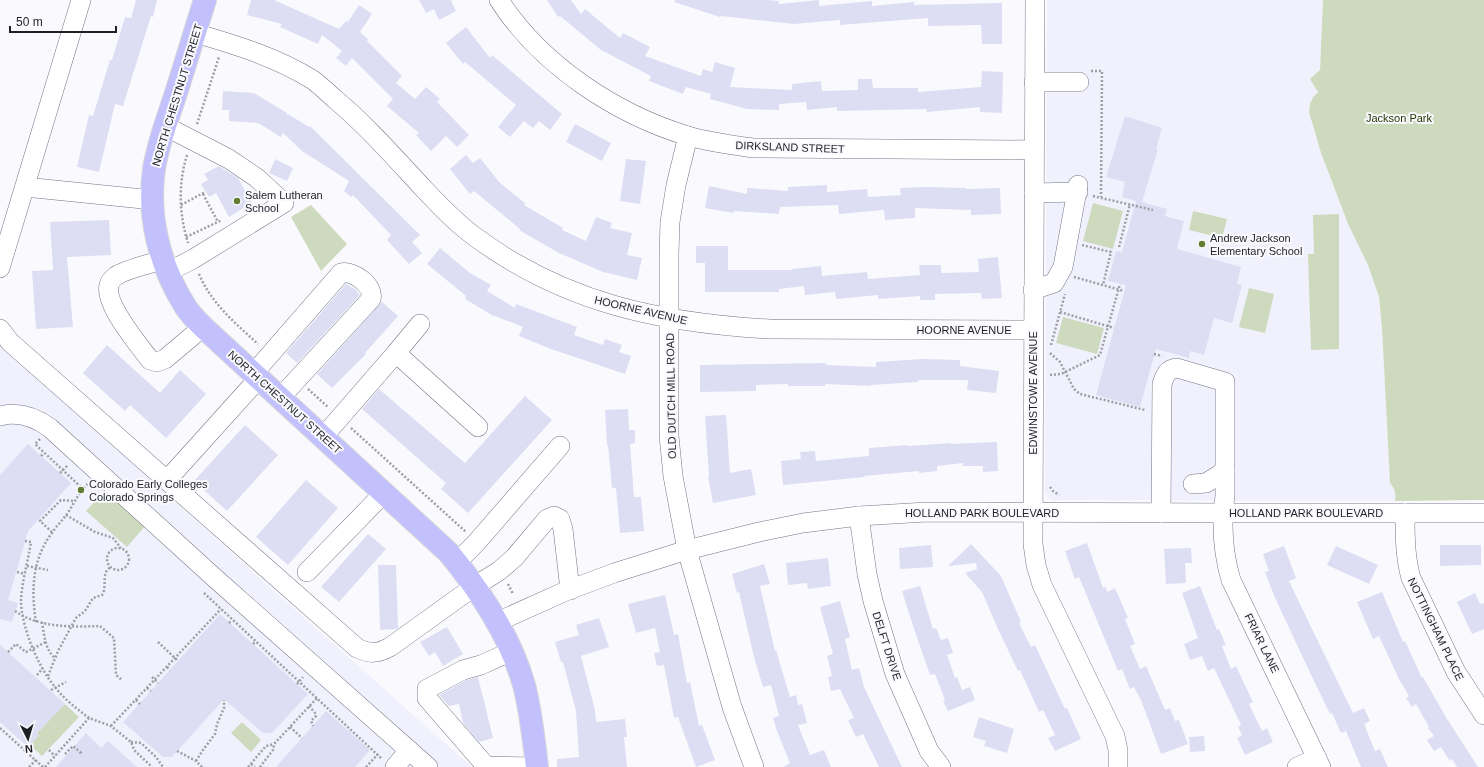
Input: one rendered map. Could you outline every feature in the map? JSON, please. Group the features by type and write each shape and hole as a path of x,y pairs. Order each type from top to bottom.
{"main road":[{"name":"NORTH CHESTNUT STREET","path":"205,0 165,126 154,169 152,200 157,241 165,266 186,307 203,327 449,553 475,586 497,622 512,651 525,692 531,720 537,767"}],"street":[{"path":"0,268 81,0"},
{"name":"DIRKSLAND STREET","path":"499,0 509,16 531,41 584,86 645,120 688,136 722,144 753,148 1034,150"},
{"name":"EDWINSTOWE AVENUE","path":"1034,0 1033,544 1036,565 1042,585 1115,736 1118,750 1118,767"},
{"name":"HOORNE AVENUE","path":"195,33 249,49 287,66 314,81 353,114 447,214 473,236 512,262 547,281 586,297 623,308 709,325 770,329 1033,330"},
{"path":"1034,82 1083,76"},
{"path":"165,126 229,159 257,178 284,203 192,259 118,275 110,281 108,287 109,295 120,320 150,360 156,362 165,359 203,327"},
{"name":"OLD DUTCH MILL ROAD","path":"688,136 676,185 670,222 670,436 673,476 687,550 732,707 754,767"},
{"path":"24,187 152,200"},
{"path":"1033,290 1054,283 1063,267 1082,193 1034,193"},
{"path":"167,480 256,376 341,273 352,273 371,288 373,294 371,298 280,398"},
{"path":"323,437 420,324"},
{"path":"0,329 10,342 357,648 366,652 381,651 390,647 475,586 499,571 514,558 548,518 554,516 560,519 563,529 570,590"},
{"path":"396,352 478,427"},
{"name":"FRIAR LANE","path":"1161,414 1162,384 1165,373 1172,368 1177,368 1225,382 1225,496 1222,513 1224,551 1231,580 1319,763"},
{"path":"0,416 13,414 24,415 41,422 50,428 428,767"},
{"path":"1161,414 1161,513"},
{"path":"457,562 476,543 560,446"},
{"path":"1193,484 1206,483 1225,471"},
{"path":"308,572 384,493"},
{"name":"HOLLAND PARK BOULEVARD","path":"497,622 570,590 614,573 687,550 804,523 859,516 927,512 1484,513"},
{"name":"NOTTINGHAM PLACE","path":"1405,513 1405,547 1411,578 1456,672 1484,715"},
{"name":"DELFT DRIVE","path":"859,516 867,574 873,601 895,674 929,751 941,767"},
{"path":"512,651 481,665 463,670 426,689 427,698 486,766 532,767"},
{"path":"390,764 409,750"},
{"path":"1297,767 1319,763"}],"path":[{"path":"1083,76 1102,71 1102,197"},
{"path":"180,205 204,193 218,222"},
{"path":"1082,193 1153,210"},
{"path":"1119,247 1130,204"},
{"path":"186,237 224,219"},
{"path":"1078,245 1111,252 1103,285"},
{"path":"1070,276 1124,291"},
{"path":"1049,368 1049,376 1061,374 1100,355 1120,284"},
{"path":"1049,339 1050,346 1066,291 1060,294"},
{"path":"1060,312 1114,328"},
{"path":"1049,360 1049,352 1060,362 1074,389 1080,394 1161,414"},
{"path":"1154,354 1169,358"},
{"path":"50,428 35,444 83,489"},
{"path":"41,456 44,453"},
{"path":"60,473 71,462"},
{"path":"36,622 33,593 35,568 45,543 83,489 100,474"},
{"path":"1049,480 1053,491 1062,496"},
{"path":"52,532 40,521 61,500 74,501"},
{"path":"66,515 95,532 113,538 128,554 130,560 128,564 124,569 117,570 111,567 108,560 109,553 115,549 122,549"},
{"path":"25,541 31,542 22,589 22,616 32,648 47,676 54,687 89,718 112,726 131,742 134,750 152,767"},
{"path":"27,566 48,570"},
{"path":"47,676 76,618 85,611 93,598 102,595 105,591 105,573 106,570 111,567"},
{"path":"16,572 25,574"},
{"path":"204,593 390,764"},
{"path":"112,726 154,679 187,645 197,637 221,609"},
{"path":"15,611 36,622 71,627 100,626 114,638 116,675 122,680"},
{"path":"229,623 232,620"},
{"path":"42,622 50,654 55,658"},
{"path":"253,644 256,641"},
{"path":"8,652 16,644 26,652 46,642"},
{"path":"158,642 178,661"},
{"path":"187,645 190,648"},
{"path":"167,667 170,670"},
{"path":"37,675 43,668"},
{"path":"154,679 158,683"},
{"path":"51,690 54,687 66,682"},
{"path":"248,767 266,746 274,744 332,682"},
{"path":"147,688 151,691"},
{"path":"136,700 140,704"},
{"path":"196,761 215,734 217,724 224,708 224,700"},
{"path":"309,706 315,712 316,716 311,721 313,726"},
{"path":"0,728 44,767 89,718"},
{"path":"290,727 302,738"},
{"path":"12,739 15,736"},
{"path":"131,742 141,743 164,767"},
{"path":"260,767 273,750 274,744"},
{"path":"65,754 73,746 81,753 80,755"},
{"path":"49,750 55,756"},
{"path":"177,751 196,761 202,767"},
{"path":"366,767 378,754"},
{"path":"29,767 36,760"},
{"path":"251,764 254,767"}],"shaded area":[{"name":"Andrew Jackson Elementary School","path":"1047,0 1323,0 1319,90 1313,97 1309,112 1321,153 1348,224 1368,265 1379,297 1390,483 1396,494 1395,501 1052,500 1047,497 1045,490"},
{"name":"Colorado Early Colleges Colorado Springs","path":"0,343 254,573 472,767 0,767"}],"green space":[{"name":"Jackson Park","path":"1323,0 1484,0 1484,500 1395,501 1395,491 1390,483 1379,297 1368,265 1348,224 1321,153 1309,112 1313,97 1318,92 1310,79 1320,70"},
{"path":"1093,203 1123,211 1113,249 1083,241"},
{"path":"311,205 347,244 321,271 291,217"},
{"path":"1193,211 1227,219 1222,238 1189,230"},
{"path":"1339,214 1339,349 1311,350 1308,254 1314,254 1313,215"},
{"path":"1249,288 1274,294 1265,333 1239,327"},
{"path":"1063,317 1104,328 1097,354 1056,343"},
{"path":"105,490 145,526 127,547 86,511"},
{"path":"65,704 79,717 42,756 30,745 39,735 37,733"},
{"path":"242,722 261,740 251,752 231,733"}],"building":[{"path":"136,0 157,0 153,17 151,16 123,106 115,104 99,172 77,167 89,115 93,116 125,17 131,18"},
{"path":"251,0 274,0 339,29 346,21 348,22 359,5 372,14 360,32 402,76 396,83 415,99 426,87 440,99 437,102 469,135 457,147 446,136 431,151 416,135 419,133 387,106 393,99 352,58 346,66 336,58 342,51 322,35 318,44 280,27 282,24 247,15"},
{"path":"419,0 452,0 451,1 456,11 439,20 434,9 426,13"},
{"path":"547,0 571,0 581,14 585,9 620,38 623,33 650,47 645,56 701,76 703,69 712,72 715,62 735,68 730,87 792,90 792,84 821,81 822,91 858,90 858,79 872,79 873,88 918,88 918,92 981,87 982,71 1003,72 1002,113 980,112 980,107 927,112 926,109 837,111 837,107 807,110 806,102 779,104 779,110 747,109 710,99 711,94 686,87 683,94 649,81 651,76 601,50 560,16 558,17"},
{"path":"675,0 768,0 779,1 779,4 819,0 819,6 872,1 872,6 914,2 914,5 1002,3 1002,44 982,44 981,25 928,26 928,18 840,25 840,20 794,24 720,17 674,2"},
{"path":"466,27 490,58 492,55 562,114 550,130 539,121 533,128 524,121 510,137 498,127 516,105 465,62 463,64 446,43"},
{"path":"223,91 254,93 287,113 286,116 288,114 309,127 310,126 420,235 412,242 422,253 409,264 387,240 391,235 353,195 351,197 344,191 349,181 302,151 283,133 281,137 258,123 229,121 229,110 222,110"},
{"path":"1125,116 1162,128 1156,149 1158,149 1142,202 1167,209 1165,216 1184,221 1177,249 1241,267 1237,284 1242,285 1232,323 1214,318 1204,355 1190,351 1189,358 1156,349 1140,407 1096,395 1126,285 1108,281 1116,251 1122,252 1136,201 1122,197 1125,182 1106,177"},
{"path":"575,124 611,143 602,161 566,142"},
{"path":"466,155 473,163 480,158 500,183 525,203 524,205 563,228 562,230 586,241 596,217 612,223 610,228 632,233 627,255 642,258 637,280 603,272 559,253 519,230 520,229 474,191 470,194 450,169"},
{"path":"275,159 293,168 287,181 269,173"},
{"path":"626,159 646,161 640,204 620,201"},
{"path":"219,166 238,178 252,203 229,217 216,193 209,197 201,184 208,180 204,174"},
{"path":"827,185 827,192 867,189 868,197 901,195 900,188 1000,188 1001,214 971,215 971,210 915,208 915,218 885,220 884,210 839,214 838,205 780,207 779,214 734,211 734,213 705,208 709,186 747,194 747,188 788,191 788,187"},
{"path":"109,220 111,255 67,257 73,327 36,329 32,271 53,270 50,222"},
{"path":"696,246 728,246 728,270 792,270 821,266 822,276 867,272 868,279 920,275 919,265 941,265 941,273 979,272 978,259 998,257 1002,298 982,299 981,293 935,294 935,300 920,300 920,296 878,299 878,295 836,299 835,292 805,295 804,286 779,289 779,292 705,292 705,263 696,263"},
{"path":"440,248 470,273 491,285 487,291 515,308 516,304 577,327 574,335 603,345 605,339 622,345 619,352 631,356 625,374 551,349 519,336 523,327 495,317 465,299 466,296 427,264"},
{"path":"346,284 355,289 360,295 297,363 286,353"},
{"path":"382,302 398,316 365,353 366,354 332,388 317,374"},
{"path":"107,345 160,393 180,370 206,394 166,438 130,405 125,411 83,373"},
{"path":"923,359 960,360 960,366 999,371 996,393 967,390 968,380 918,380 918,382 871,386 825,384 825,386 788,386 788,384 756,385 756,391 700,392 700,365 826,363 826,365 876,367 876,362"},
{"path":"379,389 465,463 525,396 552,420 468,513 441,489 446,483 362,409"},
{"path":"628,409 629,430 635,430 635,443 630,444 634,497 641,497 644,531 620,533 616,488 612,488 605,410"},
{"path":"726,415 730,473 751,469 756,495 713,503 708,477 705,416"},
{"path":"245,425 278,455 227,511 194,481"},
{"path":"997,442 998,471 983,472 983,466 963,466 963,463 937,466 937,471 919,473 919,471 864,476 865,477 783,485 781,461 801,459 800,452 815,451 816,461 869,456 869,448"},
{"path":"28,444 71,483 28,531 8,600 18,603 12,622 0,619 0,475"},
{"path":"306,480 338,508 288,565 256,537"},
{"path":"368,534 386,549 339,602 321,587"},
{"path":"1087,543 1103,588 1106,587 1107,592 1115,588 1128,618 1125,619 1135,644 1130,646 1140,669 1146,666 1165,710 1170,708 1175,721 1179,720 1188,744 1161,754 1141,700 1134,687 1130,689 1122,669 1118,671 1079,577 1075,579 1065,551"},
{"path":"971,544 1001,576 1021,622 1019,623 1031,647 1035,645 1081,739 1055,751 1048,738 1055,735 1043,710 1039,712 1020,670 1018,671 998,629 982,592 965,573 977,569 976,563 948,566"},
{"path":"931,545 933,567 900,569 899,548"},
{"path":"1440,545 1481,545 1481,565 1440,566"},
{"path":"1284,546 1296,578 1289,581 1353,713 1364,708 1370,721 1364,724 1375,751 1380,749 1388,767 1361,767 1346,731 1341,733 1332,713 1330,714 1314,681 1275,598 1265,572 1269,571 1263,554"},
{"path":"1336,546 1378,565 1369,584 1327,565"},
{"path":"1191,548 1192,563 1185,563 1186,583 1166,584 1164,549"},
{"path":"828,558 831,586 808,589 807,583 788,585 786,563"},
{"path":"764,564 770,584 760,586 775,651 776,650 790,697 796,695 798,705 802,704 807,723 798,725 810,755 824,750 831,767 783,767 790,763 773,718 779,716 771,685 763,687 754,657 739,592 737,593 732,574"},
{"path":"378,565 396,565 398,628 396,629 380,630"},
{"path":"920,586 933,629 936,628 941,640 948,638 953,653 947,655 955,678 957,677 962,690 970,687 975,700 948,711 943,701 945,700 935,674 930,675 902,591"},
{"path":"1200,586 1217,630 1219,629 1226,645 1222,646 1231,669 1236,666 1253,702 1249,704 1262,731 1267,728 1273,742 1245,755 1237,738 1242,735 1238,727 1241,725 1214,668 1208,671 1202,656 1190,660 1184,644 1198,638 1182,593"},
{"path":"1382,592 1403,642 1405,641 1422,678 1423,677 1447,719 1478,767 1457,767 1452,759 1450,761 1441,747 1434,751 1427,740 1434,736 1428,728 1429,727 1416,704 1412,707 1406,698 1409,696 1399,679 1379,636 1373,639 1357,602"},
{"path":"1475,593 1480,604 1484,603 1484,629 1472,634 1457,602"},
{"path":"665,595 674,635 678,634 687,683 690,682 699,726 702,725 715,760 696,767 678,717 674,718 664,665 657,666 654,653 660,652 655,628 636,633 628,604"},
{"path":"840,601 850,637 845,639 852,670 859,668 864,687 902,767 879,767 863,734 856,737 848,720 854,718 840,689 831,691 828,677 832,676 827,656 833,654 820,607"},
{"path":"220,614 308,694 272,733 263,733 224,699 172,757 163,757 123,722"},
{"path":"599,618 609,647 581,656 595,710 596,722 625,719 627,737 624,737 627,767 557,767 557,759 579,757 576,711 563,662 561,662 555,642 579,635 576,625"},
{"path":"447,627 463,654 443,666 435,652 429,656 420,642"},
{"path":"0,645 65,704 37,733 39,735 28,747 0,722"},
{"path":"478,677 493,738 479,742 463,723 459,704 449,706 439,695 467,680"},
{"path":"326,711 370,750 355,767 276,767"},
{"path":"979,717 1014,729 1007,753 984,746 986,741 973,737"},
{"path":"86,733 101,748 108,741 137,767 56,767"},
{"path":"1204,736 1205,751 1190,752 1189,737"}],"place":[{"name":"Salem Lutheran School","path":"237,201"},
{"name":"Andrew Jackson Elementary School","path":"1202,244"},
{"name":"Colorado Early Colleges Colorado Springs","path":"81,490"}]}
